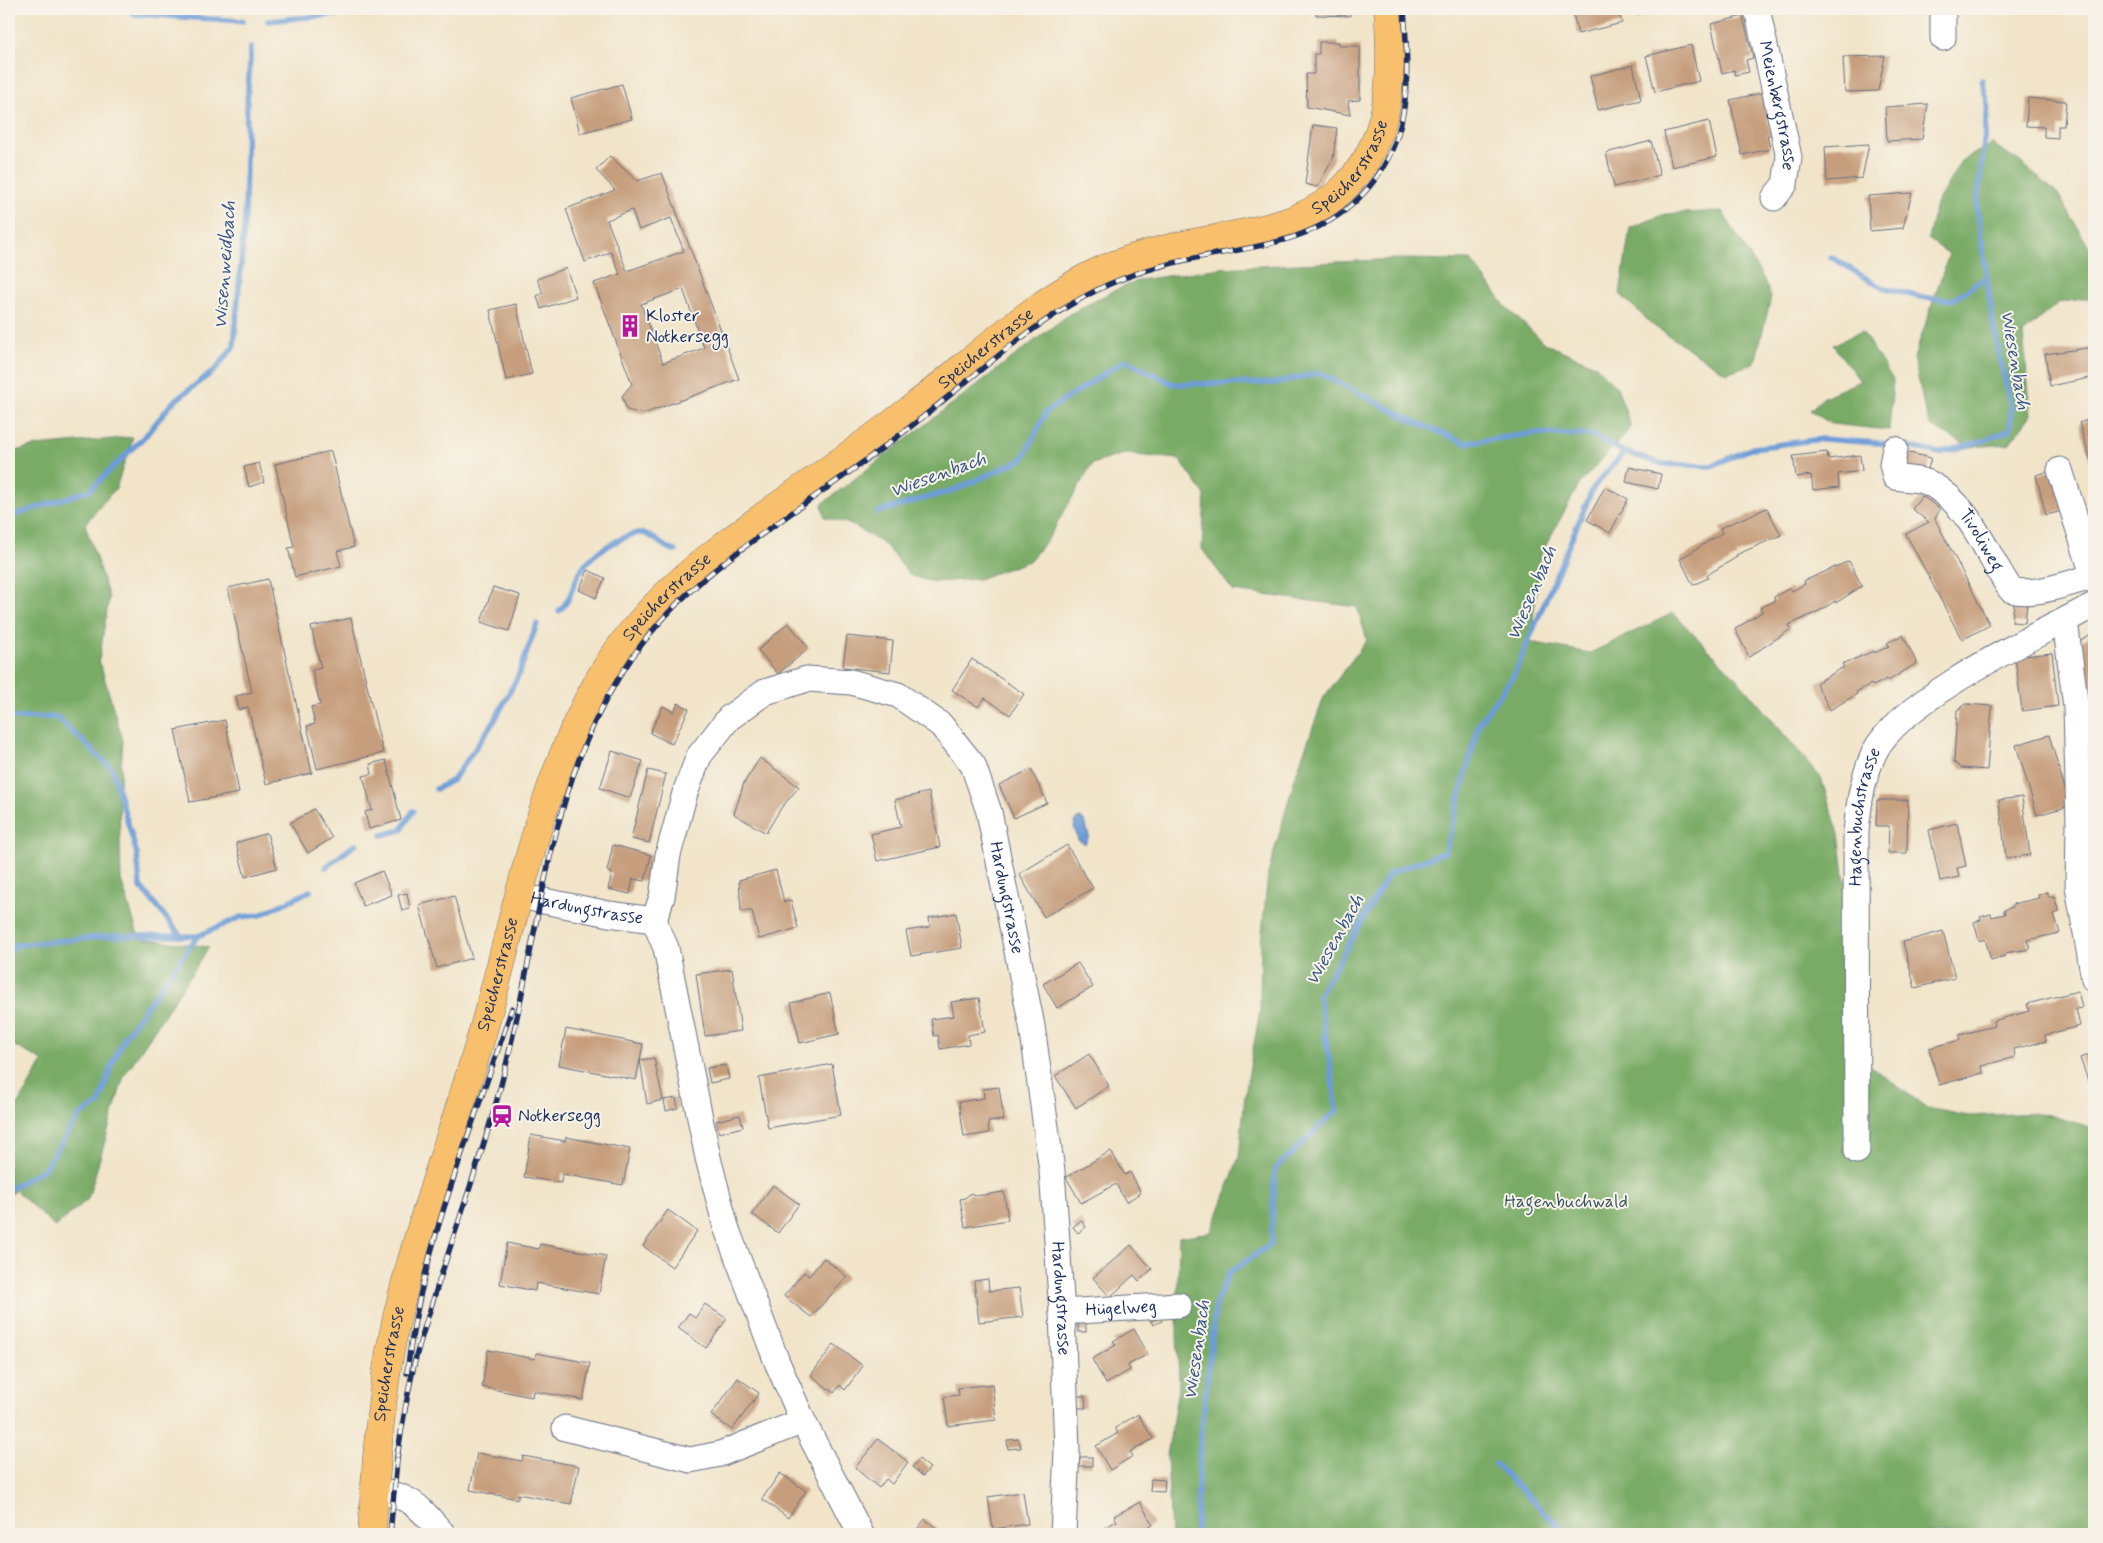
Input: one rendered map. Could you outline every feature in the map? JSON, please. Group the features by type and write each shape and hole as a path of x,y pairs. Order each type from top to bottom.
{"main road":[{"name":"Speicherstrasse","path":"372,1534 383,1395 404,1290 476,1056 519,896 559,766 583,709 623,643 666,594 718,550 886,429 1025,318 1068,288 1094,274 1150,252 1266,228 1294,220 1318,208 1341,191 1360,170 1372,151 1382,126 1388,103 1391,68 1388,9"}],"street":[{"name":"Meienbergstrasse","path":"1757,9 1789,157 1785,184 1774,198"},
{"path":"1943,9 1943,38"},
{"name":"Tivoliweg","path":"1895,449 1892,464 1895,477 1928,482 1963,512 1982,537 2011,590 2022,593 2037,591 2094,578"},
{"path":"2060,470 2094,578"},
{"name":"Hagenbuchstrasse","path":"1857,1151 1856,832 1860,788 1876,750 1898,722 1950,685 2001,654 2094,605"},
{"path":"2065,620 2076,708 2079,825 2078,887 2094,979"},
{"name":"Hardungstrasse","path":"861,1534 803,1420 777,1362 726,1227 708,1158 666,948 654,920 662,897 668,855 685,793 699,756 730,718 765,692 807,679 851,682 898,695 941,725 973,765 989,812 1032,1026 1052,1171 1062,1312 1067,1450 1063,1534"},
{"name":"Hardungstrasse","path":"519,896 609,914 654,920"},
{"name":"Hügelweg","path":"1062,1312 1179,1305"},
{"path":"565,1428 690,1460 720,1454 803,1420"},
{"path":"375,1491 393,1493 410,1499 443,1534"}],"green space":[{"path":"1992,144 2019,161 2058,194 2094,256 2094,297 2058,303 2023,333 2031,415 2009,444 1971,447 1930,426 1914,358 1949,254 1928,239 1936,204 1961,161"},
{"path":"1722,211 1763,278 1771,297 1755,363 1726,373 1654,326 1620,294 1630,228 1665,214"},
{"name":"Hagenbuchwald","path":"1397,259 1471,260 1506,307 1544,343 1595,365 1617,387 1631,428 1580,483 1541,554 1530,642 1590,653 1673,613 1739,681 1821,778 1839,834 1868,1064 1927,1108 1968,1116 2041,1113 2094,1128 2094,1534 1171,1534 1167,1456 1179,1382 1177,1333 1179,1237 1211,1232 1239,1157 1245,1095 1260,1010 1261,943 1268,874 1296,774 1324,697 1367,640 1357,607 1233,591 1202,549 1205,495 1179,459 1124,454 1092,464 1048,539 1029,561 978,579 934,582 911,576 885,545 853,525 825,517 822,504 1068,315 1111,292 1140,280 1221,268"},
{"path":"1862,331 1893,380 1889,430 1831,424 1810,410 1824,397 1860,381 1833,345"},
{"path":"133,437 116,488 85,524 109,598 99,660 123,741 119,797 121,880 139,938 209,947 124,1076 88,1199 55,1227 15,1190 9,1197 9,1120 43,1061 9,1043 9,453 35,446"}],"water":[{"path":"1080,818 1085,821 1089,836 1085,844 1078,840 1074,826 1076,820"}],"building":[{"path":"1316,9 1350,9 1350,16 1316,15"},
{"path":"1572,9 1618,9 1622,23 1578,34"},
{"path":"1633,9 1660,9 1635,15"},
{"path":"1743,16 1753,58 1746,60 1749,72 1735,75 1734,70 1722,73 1711,24"},
{"path":"1319,42 1339,42 1339,46 1360,46 1360,100 1348,101 1350,115 1307,107 1306,74 1314,74 1314,54 1319,54"},
{"path":"1691,45 1699,81 1655,92 1646,56"},
{"path":"1885,56 1878,91 1845,92 1843,57"},
{"path":"1633,65 1641,100 1598,110 1590,76"},
{"path":"622,84 632,119 580,133 571,98"},
{"path":"1762,93 1771,135 1767,135 1770,149 1742,155 1730,100"},
{"path":"2028,98 2066,101 2064,126 2058,126 2058,138 2044,137 2044,127 2026,126"},
{"path":"1928,104 1922,139 1887,141 1885,107"},
{"path":"1709,121 1717,157 1672,167 1664,132"},
{"path":"1313,125 1337,128 1333,159 1317,187 1305,184"},
{"path":"1651,141 1660,175 1614,187 1606,153"},
{"path":"1869,144 1862,178 1827,181 1825,147"},
{"name":"Kloster Notkersegg","path":"610,156 637,181 662,173 739,379 643,414 627,410 622,396 632,384 594,283 620,274 611,252 585,262 566,209 615,190 596,170","holes":["632,210 639,230 671,218 684,251 627,271 607,220","683,289 704,348 663,363 641,304"]},
{"path":"1912,193 1903,228 1870,231 1868,196"},
{"path":"566,268 576,297 541,309 537,296 543,293 537,279"},
{"path":"516,304 532,374 506,380 490,310"},
{"path":"2094,347 2094,377 2050,386 2045,354"},
{"path":"2094,418 2094,471 2079,423"},
{"path":"331,451 354,547 337,551 341,566 295,577 288,548 294,547 275,464"},
{"path":"1901,451 1931,458 1927,473 1897,466"},
{"path":"1827,452 1828,459 1860,455 1862,471 1838,474 1839,487 1813,490 1811,475 1796,477 1793,456"},
{"path":"259,463 264,482 249,487 244,467"},
{"path":"1629,467 1661,474 1658,489 1626,482"},
{"path":"2057,469 2067,510 2046,515 2036,475"},
{"path":"1605,487 1628,499 1610,533 1587,520"},
{"path":"1922,496 1940,509 1935,519 1990,625 1962,640 1906,534 1929,522 1912,509"},
{"path":"1767,508 1781,535 1736,555 1737,557 1707,575 1708,578 1693,585 1680,559 1722,533 1720,528"},
{"path":"1849,561 1862,586 1836,603 1835,601 1821,610 1789,625 1791,629 1749,657 1735,629 1762,612 1760,608 1775,601 1774,597 1790,588 1792,591 1805,584 1804,581"},
{"path":"588,570 605,578 596,598 579,590"},
{"path":"268,579 312,773 266,784 248,707 239,710 236,696 252,692 228,588"},
{"path":"493,587 520,595 509,631 481,622"},
{"path":"2014,602 2027,604 2025,623 2012,622"},
{"path":"351,618 383,753 317,769 307,726 315,724 311,707 320,705 312,670 321,668 311,627"},
{"path":"788,623 809,648 778,674 758,650"},
{"path":"2094,633 2094,752 2091,752 2078,643"},
{"path":"1903,635 1917,663 1888,681 1887,679 1873,686 1871,684 1856,692 1857,694 1830,710 1816,683 1844,667 1842,664 1874,651 1875,653 1889,646 1887,643"},
{"path":"847,636 893,641 890,672 843,667"},
{"path":"2052,653 2058,706 2022,711 2015,657"},
{"path":"972,659 1024,694 1010,715 985,698 978,707 952,690"},
{"path":"678,703 689,709 672,744 650,733 663,706 674,712"},
{"path":"1966,704 1992,706 1987,770 1961,768 1954,762 1957,710"},
{"path":"225,720 239,793 190,802 175,730"},
{"path":"2049,735 2070,806 2037,815 2016,745"},
{"path":"612,751 643,761 630,798 600,788"},
{"path":"760,758 799,787 781,808 766,833 734,814 744,783"},
{"path":"386,760 401,820 369,829 365,812 372,810 363,776 372,774 370,764"},
{"path":"1031,769 1047,803 1014,818 999,785"},
{"path":"648,770 666,774 649,843 631,839"},
{"path":"929,792 940,847 877,861 871,834 901,827 895,800"},
{"path":"2022,797 2030,855 2006,858 1999,800"},
{"path":"1877,800 1908,800 1907,853 1888,853 1889,826 1876,826"},
{"path":"314,809 332,838 308,853 290,823"},
{"path":"1957,823 1966,866 1957,868 1959,877 1940,881 1929,830"},
{"path":"267,833 277,868 245,877 236,843"},
{"path":"613,845 651,855 645,881 633,879 630,894 608,889 612,873 607,871"},
{"path":"1067,845 1093,888 1044,917 1019,874"},
{"path":"776,870 784,902 791,900 798,928 759,939 752,911 741,911 739,880"},
{"path":"382,871 392,895 363,906 354,883"},
{"path":"2047,892 2049,897 2054,896 2059,912 2054,914 2060,933 2027,940 2030,949 2005,953 2005,956 1991,960 1985,939 1979,941 1974,922 1981,920 1980,917 1991,914 1992,917 2005,914 2004,910 2013,907 2013,904 2039,898 2038,895"},
{"path":"407,893 410,909 402,911 398,895"},
{"path":"454,896 472,958 437,968 419,905"},
{"path":"956,913 962,948 911,956 906,931 930,927 929,918"},
{"path":"1943,931 1955,978 1915,988 1903,942"},
{"path":"1078,963 1093,987 1057,1008 1043,984"},
{"path":"732,969 741,1031 705,1036 696,974"},
{"path":"2078,991 2082,1008 2076,1009 2080,1026 2045,1035 2046,1041 2014,1049 2015,1057 1981,1066 1983,1073 1939,1085 1929,1048 1960,1040 1959,1035 1994,1026 1993,1021 2029,1011 2027,1004"},
{"path":"830,993 839,1034 800,1043 791,1003"},
{"path":"979,998 985,1032 968,1035 969,1044 940,1049 938,1035 934,1036 931,1019 954,1016 951,1002"},
{"path":"566,1029 643,1044 636,1080 559,1065"},
{"path":"2094,1053 2094,1097 2080,1058"},
{"path":"1089,1054 1109,1086 1076,1108 1055,1076"},
{"path":"654,1058 663,1100 647,1104 640,1060"},
{"path":"832,1064 841,1115 768,1128 759,1078"},
{"path":"726,1065 729,1079 710,1083 707,1068"},
{"path":"999,1087 1004,1120 988,1122 989,1133 964,1137 959,1102 984,1098 983,1089"},
{"path":"676,1098 678,1108 666,1111 664,1100"},
{"path":"740,1115 743,1127 719,1133 716,1121"},
{"path":"531,1135 565,1141 566,1137 630,1149 623,1185 562,1174 561,1183 524,1177"},
{"path":"1111,1151 1125,1175 1130,1172 1141,1193 1126,1202 1116,1184 1081,1203 1066,1177"},
{"path":"773,1185 799,1204 778,1233 752,1214"},
{"path":"1004,1192 1008,1220 965,1227 960,1199 965,1198 971,1193 976,1196"},
{"path":"668,1210 697,1231 672,1267 643,1246"},
{"path":"1081,1220 1086,1227 1078,1233 1073,1227"},
{"path":"507,1243 539,1249 540,1244 606,1256 599,1294 536,1283 535,1291 500,1284"},
{"path":"1131,1245 1152,1269 1139,1281 1134,1275 1110,1297 1093,1278"},
{"path":"824,1258 847,1277 811,1317 784,1296 804,1272 809,1276"},
{"path":"988,1279 989,1291 1019,1288 1023,1317 979,1322 974,1281"},
{"path":"705,1304 727,1319 706,1348 678,1328 689,1313 695,1318"},
{"path":"1158,1313 1162,1321 1153,1325 1149,1317"},
{"path":"1078,1323 1086,1323 1086,1332 1078,1332"},
{"path":"1134,1329 1148,1354 1128,1365 1130,1370 1106,1384 1092,1359 1116,1345 1113,1341"},
{"path":"834,1344 863,1366 845,1390 840,1385 834,1393 811,1375"},
{"path":"488,1350 535,1359 536,1353 590,1363 583,1400 533,1391 532,1397 482,1387"},
{"path":"738,1378 759,1393 732,1430 711,1415"},
{"path":"992,1384 996,1420 948,1426 944,1397 959,1395 958,1388"},
{"path":"1077,1396 1085,1396 1086,1408 1077,1408"},
{"path":"1138,1414 1153,1439 1130,1452 1133,1456 1110,1470 1096,1446 1118,1433 1115,1428"},
{"path":"878,1439 908,1462 892,1484 886,1479 879,1488 855,1468"},
{"path":"1019,1439 1021,1448 1008,1449 1007,1440"},
{"path":"477,1453 522,1461 523,1456 579,1466 571,1504 518,1494 518,1499 470,1490"},
{"path":"1080,1457 1092,1457 1092,1466 1079,1466"},
{"path":"919,1459 930,1468 923,1476 912,1467"},
{"path":"780,1473 806,1491 788,1518 762,1499"},
{"path":"1151,1479 1165,1480 1164,1492 1150,1491"},
{"path":"1023,1492 1028,1524 993,1529 988,1497"},
{"path":"1140,1502 1153,1525 1137,1534 1093,1534 1117,1521 1114,1516"},
{"path":"925,1519 944,1534 913,1534"}],"waterway":[{"path":"268,21 392,9"},
{"path":"133,14 243,21"},
{"name":"Wisenweidbach","path":"9,517 90,490 147,434 172,403 215,370 234,346 245,215 247,103 251,47"},
{"name":"Wiesenbach","path":"1900,445 1939,453 1980,442 2010,430 2011,408 1994,330 1977,208 1988,105 1982,80"},
{"path":"1831,257 1879,286 1919,297 1952,300 1985,278"},
{"name":"Wiesenbach","path":"878,512 957,489 1023,459 1046,412 1125,360 1173,384 1274,383 1320,373 1413,421 1465,443 1537,433 1593,435 1624,452 1663,464 1711,466 1753,448 1822,439 1891,444"},
{"name":"Wiesenbach","path":"1196,1534 1200,1444 1216,1302 1229,1273 1271,1244 1275,1169 1337,1110 1319,995 1390,873 1445,852 1479,723 1514,675 1593,488 1624,452"},
{"path":"559,611 567,600 583,567 598,552 626,536 643,533 676,551"},
{"path":"436,789 453,780 495,720 518,676 537,624"},
{"path":"9,718 57,717 112,769 137,854 140,886 181,936"},
{"path":"382,835 401,830 413,811"},
{"path":"326,867 356,844"},
{"path":"9,1189 44,1169 79,1116 99,1104 112,1064 125,1036 198,936 241,917 260,915 310,891"},
{"path":"9,953 15,945 112,936 198,936"},
{"path":"1495,1464 1567,1534"}],"railway":[{"path":"397,1457 417,1353 498,1096 516,1024 544,882 561,814 583,749 614,686 655,627 711,573 929,413 1023,337 1073,303 1111,283 1136,274 1187,260 1284,240 1324,224 1342,213 1359,198 1377,177 1390,156 1398,133 1404,110 1406,85 1407,60 1404,9"},
{"path":"407,1373 414,1326 436,1234 465,1143 512,1008"},
{"path":"390,1534 398,1450"}],"place":[{"name":"Kloster Notkersegg","path":"630,326"},
{"name":"Notkersegg","path":"502,1116"}]}
